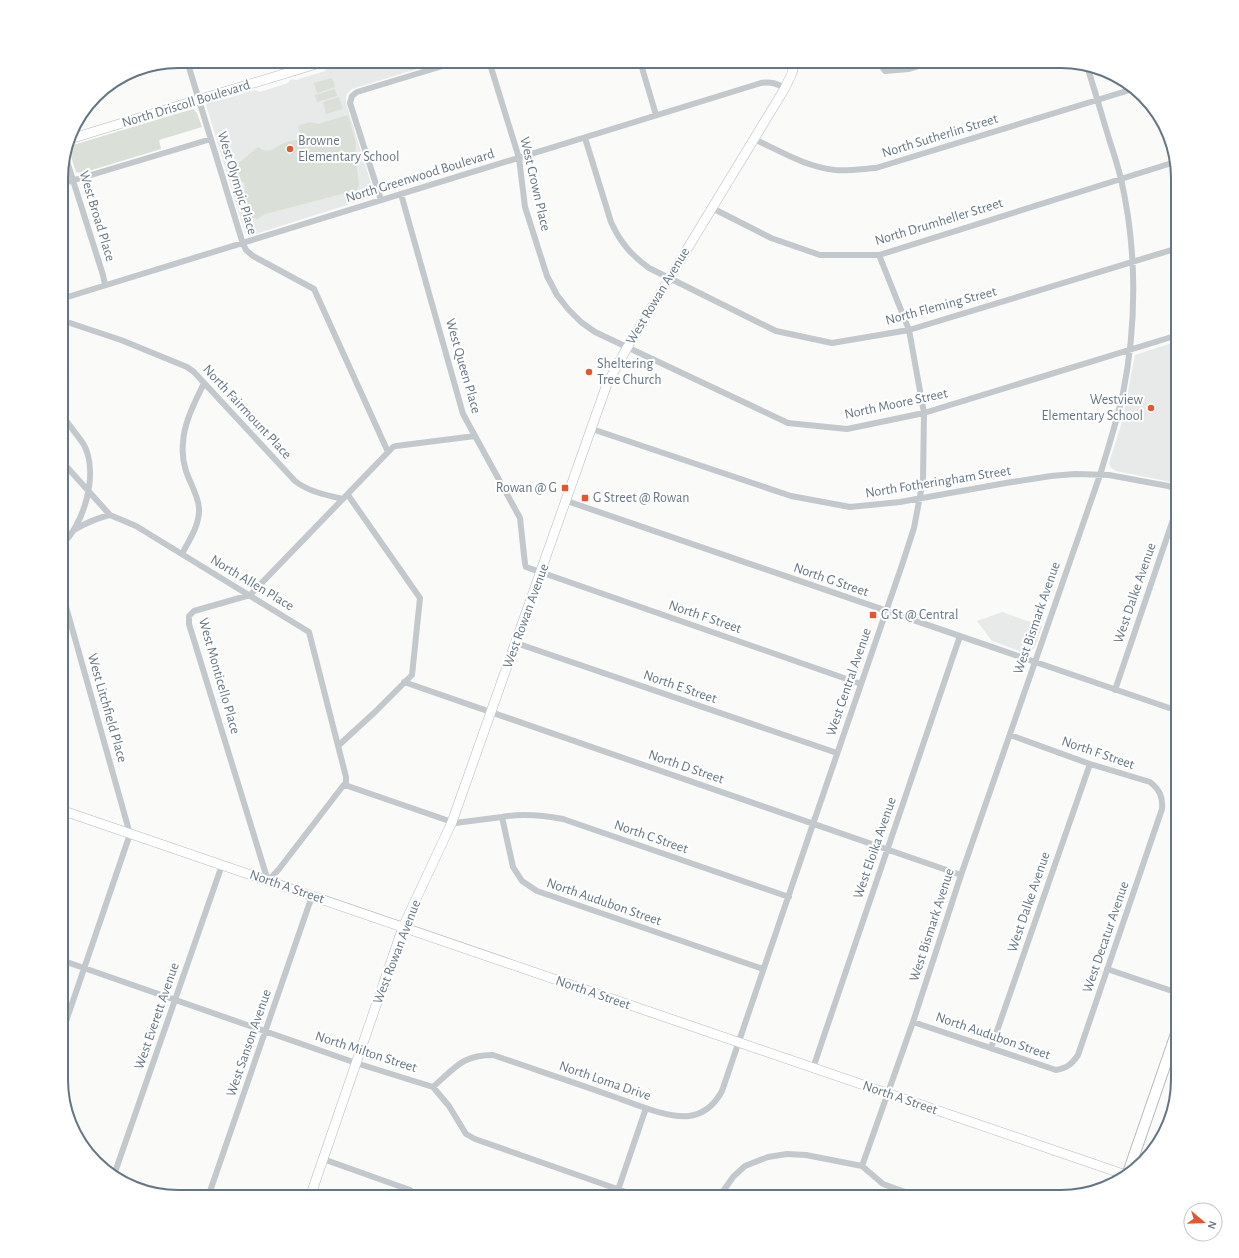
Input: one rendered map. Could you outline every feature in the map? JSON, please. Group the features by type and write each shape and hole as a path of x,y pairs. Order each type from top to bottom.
{"main road":[{"path":"1131,1164 1171,1048"}],"street":[{"name":"West Olympic Place","path":"189,68 246,250 253,256 314,289 388,452"},
{"name":"North Driscoll Boulevard","path":"76,137 303,68"},
{"path":"381,200 350,102 352,96 357,92 436,68"},
{"name":"West Crown Place","path":"491,68 519,158 525,208 547,276 557,295 581,322 595,332 627,348"},
{"path":"642,68 656,115"},
{"name":"West Rowan Avenue","path":"312,1190 403,927 452,822 492,713 607,384 669,278 785,88 793,68"},
{"path":"883,68 885,71 912,68"},
{"name":"West Bismark Avenue","path":"862,1166 913,1022 961,874 1100,475 1115,428 1123,393 1130,350 1133,289 1130,233 1121,179 1089,72"},
{"name":"North Greenwood Boulevard","path":"68,297 761,83 776,83 785,88"},
{"name":"North Sutherlin Street","path":"754,139 801,161 819,167 835,170 876,168 1128,91"},
{"name":"North Fleming Street","path":"585,138 611,222 625,247 636,259 649,268 776,331 832,343 909,330 1171,250"},
{"path":"68,182 211,139"},
{"name":"North Drumheller Street","path":"712,208 771,238 820,255 879,255 1170,164"},
{"name":"West Broad Place","path":"69,166 105,285"},
{"name":"West Queen Place","path":"402,194 463,414 520,518 525,564 529,569 541,573"},
{"name":"West Central Avenue","path":"738,1043 912,534 920,498 923,480 924,413 909,330 879,255"},
{"name":"North Fairmount Place","path":"68,322 121,340 186,367 194,372 295,481 310,490 345,497"},
{"name":"North Moore Street","path":"627,348 788,423 847,429 924,413 1171,337"},
{"path":"182,554 198,520 199,509 197,499 185,469 183,443 184,431 189,415 204,383"},
{"path":"68,422 84,446 89,461 88,490 81,514 74,530 68,537"},
{"name":"North Fotheringham Street","path":"592,429 791,496 850,507 900,502 1051,476 1075,474 1109,475 1171,487"},
{"path":"388,452 396,446 475,436"},
{"name":"West Monticello Place","path":"268,881 188,619 194,611 250,595 388,452"},
{"name":"North Allen Place","path":"68,468 110,515 136,526 309,632 339,745 346,777 345,784"},
{"path":"339,745 412,675 420,596 345,497"},
{"name":"North G Street","path":"567,501 1171,709"},
{"path":"74,530 98,517 110,515"},
{"name":"West Dalke Avenue","path":"1115,690 1171,526"},
{"name":"North F Street","path":"541,573 861,684"},
{"name":"West Litchfield Place","path":"68,614 130,834"},
{"name":"West Eloika Avenue","path":"813,1068 960,636"},
{"name":"North E Street","path":"516,643 837,753"},
{"name":"North D Street","path":"404,682 812,824 961,874"},
{"name":"North F Street","path":"1010,735 1090,764 1150,782 1157,787 1160,793 1163,801 1162,809"},
{"name":"West Dalke Avenue","path":"991,1048 1090,764"},
{"path":"268,881 345,784 452,822 458,823 502,817"},
{"name":"West Decatur Avenue","path":"1066,1068 1073,1063 1078,1055 1162,809"},
{"name":"North A Street","path":"68,812 1119,1173"},
{"name":"North C Street","path":"502,817 528,814 563,819 789,897"},
{"name":"North Audubon Street","path":"502,817 513,867 522,881 537,891 763,969"},
{"path":"68,1016 130,834"},
{"name":"West Everett Avenue","path":"116,1170 222,865"},
{"name":"West Sanson Avenue","path":"210,1190 312,896"},
{"name":"North Milton Street","path":"68,962 356,1063 433,1087"},
{"path":"1107,969 1171,991"},
{"name":"North Audubon Street","path":"913,1022 1046,1067 1056,1070 1066,1068"},
{"name":"North Loma Drive","path":"433,1087 462,1061 473,1056 493,1055 646,1108 682,1116 691,1116 706,1110 716,1101 722,1091 738,1043"},
{"path":"433,1087 448,1106 466,1134 475,1139 619,1190"},
{"path":"616,1189 646,1108"},
{"path":"724,1190 733,1177 746,1166 768,1157 787,1154 806,1154 862,1166 883,1184 900,1190"},
{"path":"323,1159 410,1190"}],"shaded area":[{"name":"Browne Elementary School","path":"328,68 409,68 410,71 352,89 346,97 346,103 373,190 372,197 249,236 245,233 206,105 210,101 218,101 254,90 260,92 288,83 291,79 296,80 325,71"},
{"path":"409,68 420,68 410,71"},
{"path":"332,78 335,87 317,93 314,83"},
{"path":"335,89 337,96 317,102 315,95"},
{"path":"339,97 343,109 326,114 323,102"},
{"path":"193,109 197,113 202,127 159,140 161,149 82,173 76,172 71,156 73,145"},
{"path":"348,115 356,143 355,153 359,185 357,190 265,214 258,219 250,217 244,199 244,182 232,185 228,172 258,147 262,150 269,151 284,143 297,139 301,136 298,126 310,122 318,124"},
{"name":"Westview Elementary School","path":"1171,343 1171,483 1116,471 1111,468 1109,463 1122,422 1135,355"},
{"path":"1002,612 1042,626 1035,647 1031,652 1025,653 992,641 977,621"}],"place":[{"name":"Browne Elementary School","path":"290,149"},
{"name":"Sheltering Tree Church","path":"589,372"},
{"name":"Westview Elementary School","path":"1151,408"},
{"name":"Rowan @ G","path":"565,488"},
{"name":"G Street @ Rowan","path":"585,498"},
{"name":"G St @ Central","path":"873,615"}]}
